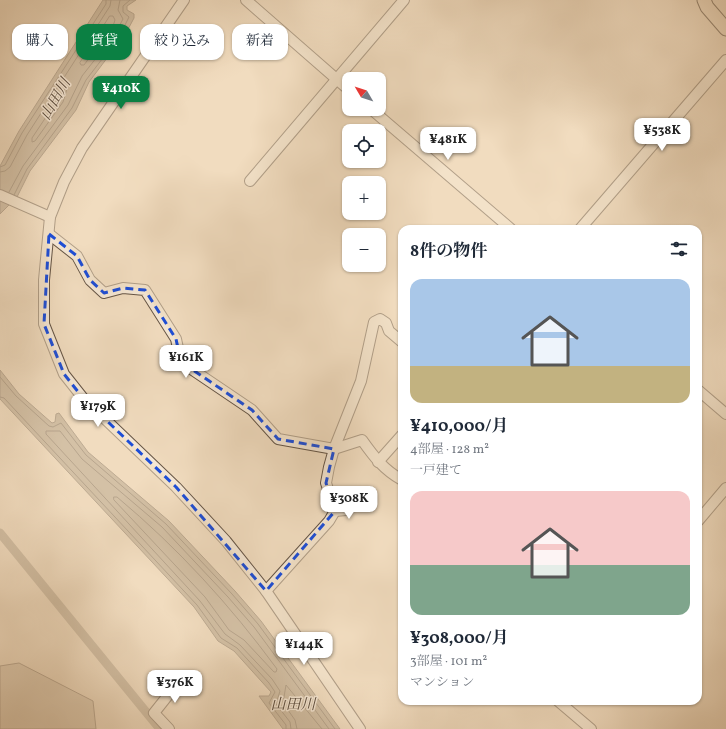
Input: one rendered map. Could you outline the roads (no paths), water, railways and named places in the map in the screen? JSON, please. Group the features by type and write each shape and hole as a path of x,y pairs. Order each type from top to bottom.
{"main road":[{"path":"704,0 707,7 726,29"}],"street":[{"path":"184,0 82,148 48,216 49,234 44,280 44,324 64,374 83,398 176,487 226,542 266,591 360,729"},
{"path":"246,0 342,84"},
{"path":"250,181 404,0"},
{"path":"583,225 726,60"},
{"path":"379,116 506,225"},
{"path":"0,195 48,216"},
{"path":"49,234 77,256 90,280 104,293 123,288 145,290 176,339 181,362 252,410 278,439 334,449 362,440 378,462 391,474 398,478"},
{"path":"266,591 329,521 335,511 326,483 334,449 361,381 374,322 380,319 386,323 389,331 398,339"},
{"path":"702,393 726,414"},
{"path":"378,462 398,440"},
{"path":"702,516 726,488"},
{"path":"335,511 346,510 349,504"},
{"path":"169,729 154,713 181,679"},
{"path":"563,705 591,729"}],"water":[{"name":"山田川","path":"103,0 136,0 127,6 127,10 134,14 134,18 131,24 88,24"},
{"name":"山田川","path":"76,42 76,60 106,60 89,82 76,110 30,171 17,197 0,214 0,166 19,131 65,60 68,60 68,55"},
{"name":"山田川","path":"0,370 19,394 52,423 55,422 56,414 59,413 88,452 169,521 261,621 340,729 283,729 259,696 269,696 271,692 234,651 218,641 194,607 0,399"}],"waterway":[{"path":"0,533 160,729"}]}
